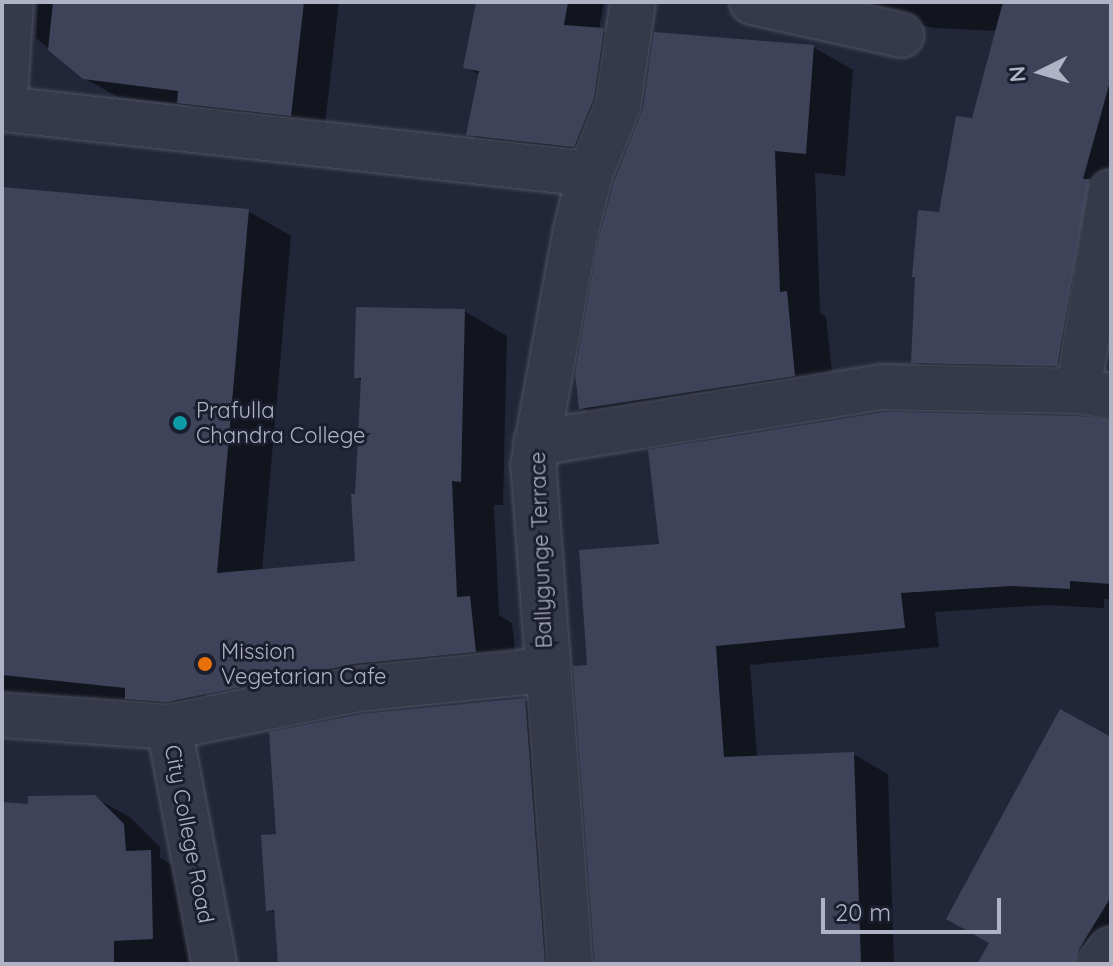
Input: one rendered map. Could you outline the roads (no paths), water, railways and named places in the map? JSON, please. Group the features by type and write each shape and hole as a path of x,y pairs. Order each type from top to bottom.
{"street":[{"path":"11,2 4,109 590,174"},
{"name":"Ballygunge Terrace","path":"570,964 533,466 575,234 590,174 618,105 633,2"},
{"path":"752,2 901,35"},
{"path":"536,443 883,387 1095,393 1111,192"},
{"path":"169,727 358,689 546,670"},
{"name":"City College Road","path":"2,715 169,727 214,964"},
{"path":"1099,964 1111,949"}],"place":[{"name":"Prafulla Chandra College","path":"180,423"},
{"name":"Mission Vegetarian Cafe","path":"205,664"}]}
